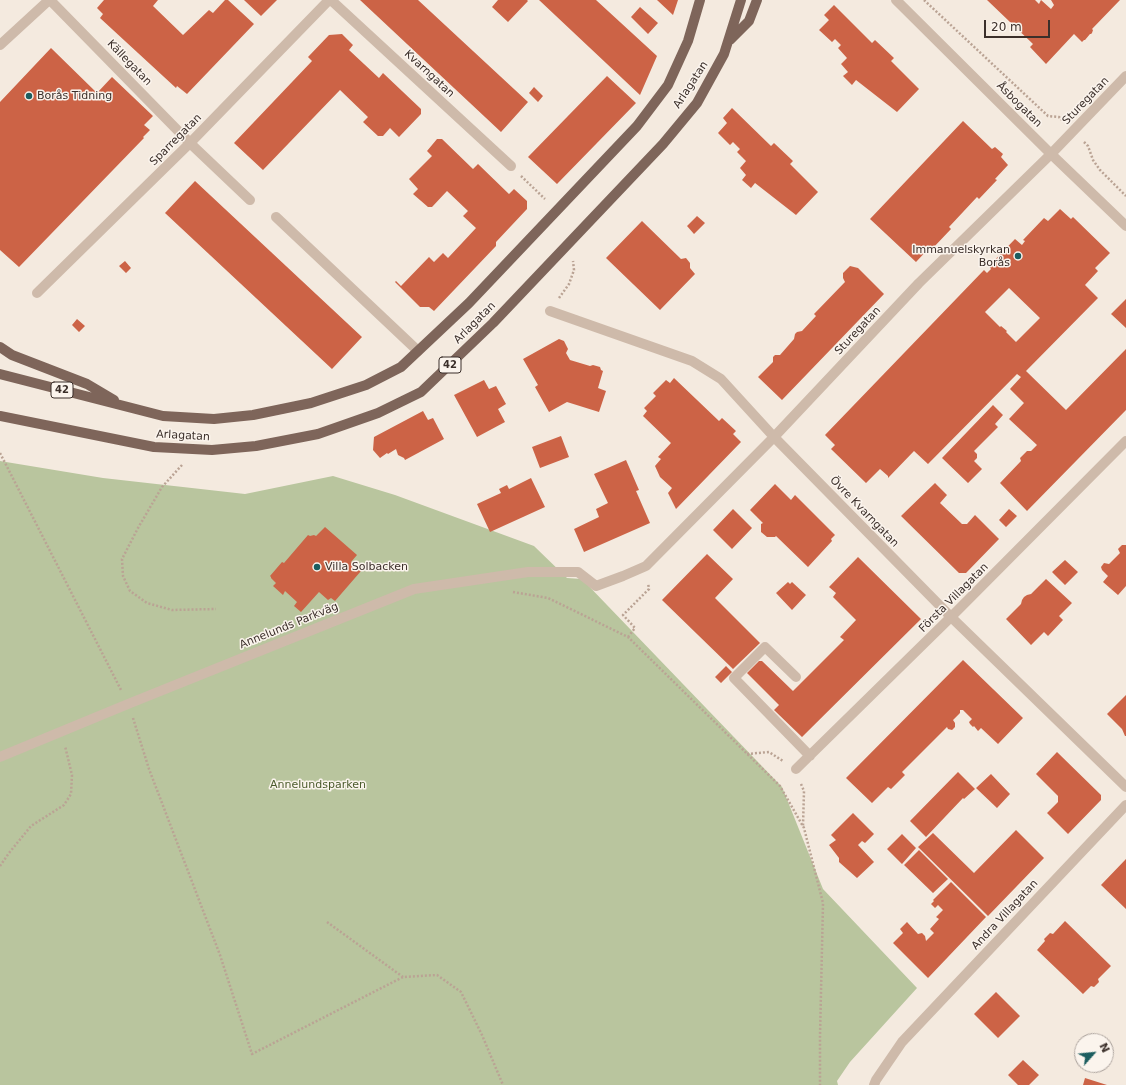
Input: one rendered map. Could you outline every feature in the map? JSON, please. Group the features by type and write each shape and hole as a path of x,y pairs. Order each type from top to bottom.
{"main road":[{"name":"Arlagatan","path":"0,374 163,416 214,419 253,415 311,403 366,385 401,368 469,303 637,126 668,85 688,41 700,0"},
{"name":"Arlagatan","path":"0,416 154,447 212,450 256,446 318,434 378,414 421,392 494,323 663,144 697,102 724,54 741,0"},
{"path":"728,41 749,21 757,0"},
{"path":"0,347 12,355 87,384 124,406"}],"street":[{"path":"0,45 50,0"},
{"name":"Källegatan","path":"50,0 190,143 250,200"},
{"name":"Sparregatan","path":"37,293 190,143 330,0"},
{"name":"Kvarngatan","path":"330,0 511,166"},
{"name":"Åsbogatan","path":"896,0 1051,154 1126,226"},
{"name":"Sturegatan","path":"596,586 646,566 774,437 919,284 1074,131 1126,76"},
{"path":"276,217 418,351"},
{"name":"Övre Kvarngatan","path":"550,310 692,361 722,379 774,437 951,618 1126,787"},
{"name":"Första Villagatan","path":"796,769 951,618 1126,441"},
{"name":"Annelunds Parkväg","path":"0,757 414,589 528,572 578,572 596,586"},
{"path":"796,677 765,647 734,678 810,756"},
{"name":"Andra Villagatan","path":"874,1085 902,1042 1126,805"}],"path":[{"path":"924,0 1048,116 1059,117 1074,131 1088,146 1092,160 1126,196"},
{"path":"511,166 547,201"},
{"path":"195,450 162,487 138,528 122,559 122,576 130,591 147,603 172,610 216,609"},
{"path":"0,453 128,704 149,769 220,955 252,1054 403,977 437,975 461,992 482,1035 503,1085"},
{"path":"628,637 635,628 623,615 649,589"},
{"path":"510,591 548,598 628,637 780,786 804,827"},
{"path":"0,866 9,852 31,826 64,805 71,794 72,775 61,732"},
{"path":"747,754 769,752 796,769 804,791 804,827 824,902 820,1085"},
{"path":"327,922 403,977"}],"green space":[{"name":"Annelundsparken","path":"0,461 103,478 245,494 333,476 395,495 534,546 567,578 582,579 782,787 823,889 917,988 850,1062 837,1081 838,1085 0,1085"}],"building":[{"path":"104,0 158,0 153,6 183,35 209,10 213,13 225,0 228,0 254,24 187,94 177,86 176,88 100,18 103,14 97,8"},
{"path":"244,0 277,0 261,16"},
{"path":"360,0 418,0 528,102 501,132"},
{"path":"498,0 528,1 508,22 492,7"},
{"path":"539,0 596,0 657,56 640,95"},
{"path":"657,0 678,0 673,15"},
{"path":"987,0 1035,0 1039,4 1041,0 1051,9 1054,5 1051,0 1120,0 1092,29 1092,33 1085,40 1082,42 1074,34 1046,64 1030,47 1033,44"},
{"path":"834,5 872,43 875,40 894,58 891,61 919,89 897,112 856,80 852,85 843,76 848,72 841,64 847,58 838,48 841,45 835,39 832,42 819,30 829,20 824,15"},
{"path":"640,7 658,23 648,34 631,17"},
{"path":"342,34 353,45 349,50 379,78 383,73 421,109 421,114 399,137 390,128 383,136 378,136 363,122 368,117 340,90 263,170 234,143 312,61 308,57 329,35"},
{"path":"51,48 97,93 112,77 153,116 144,125 150,130 143,137 144,138 19,267 0,250 0,102"},
{"path":"607,76 636,103 557,184 528,157"},
{"path":"534,87 543,96 538,102 529,93"},
{"path":"732,108 771,146 774,143 793,161 790,164 818,192 796,215 755,183 751,188 742,180 746,175 740,168 746,161 737,152 740,149 733,142 730,145 718,133 727,123 723,118"},
{"path":"963,121 992,149 995,147 1003,154 1001,157 1008,165 995,179 997,180 979,199 977,197 949,227 951,229 933,248 931,246 916,262 870,219"},
{"path":"437,139 442,139 473,169 478,164 509,194 514,189 527,201 527,209 496,242 496,246 434,311 429,307 420,307 395,282 396,281 401,286 429,257 434,262 443,253 448,258 476,228 463,216 468,211 447,191 432,207 428,207 413,194 418,189 409,179 432,156 427,151"},
{"path":"195,181 362,337 332,369 165,213"},
{"path":"1060,209 1071,219 1073,217 1110,253 1095,268 1098,271 1085,285 1098,298 1026,371 1066,410 1126,349 1126,410 1027,511 1000,483 1021,461 1020,458 1027,451 1031,451 1037,445 1009,419 1024,403 1010,389 1021,377 1017,374 928,464 914,451 888,478 888,476 880,469 866,483 831,449 835,445 825,435 984,270 987,273 991,269 989,266 1015,239 1022,245 1025,241 1023,240 1044,218 1048,221","holes":["1009,288 1040,318 1016,342 1006,332 1007,331 1001,326 1000,327 985,312"]},
{"path":"697,216 705,223 694,234 687,226"},
{"path":"642,221 681,259 686,258 690,263 690,268 695,274 660,310 606,258"},
{"path":"125,261 131,268 126,273 119,266"},
{"path":"850,266 858,268 884,294 782,400 758,377 773,362 773,357 775,355 780,355 794,339 795,334 802,331 816,316 814,314 845,282 843,273"},
{"path":"1126,299 1126,328 1111,314"},
{"path":"77,319 85,326 79,332 72,325"},
{"path":"559,339 564,341 568,349 566,353 570,360 590,366 593,365 600,367 603,371 598,388 606,391 599,412 567,402 549,412 535,387 538,385 523,359"},
{"path":"674,378 719,421 722,418 736,431 733,434 741,442 676,509 668,493 672,488 660,477 655,466 661,459 658,457 671,443 643,416 647,411 644,408 656,396 653,393 666,380 670,383"},
{"path":"484,380 489,389 496,386 506,404 498,409 505,422 477,437 454,395"},
{"path":"993,405 1003,415 995,424 998,427 974,451 977,454 977,458 974,461 982,469 968,483 942,458"},
{"path":"423,411 428,420 433,418 444,439 405,460 398,455 396,449 380,458 373,450 374,437"},
{"path":"561,436 569,457 540,468 532,447"},
{"path":"626,460 639,490 636,491 650,523 584,552 574,529 599,517 596,509 608,503 594,474"},
{"path":"531,478 545,507 490,532 477,504 501,493 499,489 507,485 509,489"},
{"path":"935,483 947,495 940,503 962,524 967,524 975,515 999,539 966,573 959,573 901,516"},
{"path":"775,484 791,500 795,495 835,535 831,539 832,541 808,567 776,536 767,537 761,532 761,524 763,523 750,510"},
{"path":"733,509 752,528 732,549 713,530"},
{"path":"1009,509 1017,516 1006,527 999,520"},
{"name":"Villa Solbacken","path":"325,527 357,555 351,562 361,571 335,601 331,598 328,600 319,592 301,612 294,606 297,602 285,591 283,595 273,586 276,583 270,576 282,562 284,563 308,535 316,536"},
{"path":"1122,545 1126,545 1126,586 1118,595 1103,582 1108,576 1101,567 1104,563 1109,564 1120,553 1118,549"},
{"path":"707,554 733,579 715,598 760,643 733,669 662,600"},
{"path":"858,557 921,619 802,737 774,710 779,705 747,673 759,661 762,661 793,691 844,640 840,637 856,620 833,597 836,593 829,587"},
{"path":"1065,560 1078,572 1065,585 1052,572"},
{"path":"1046,579 1072,603 1059,616 1063,620 1048,636 1044,632 1031,645 1006,619 1021,604 1024,597 1031,594"},
{"path":"788,582 790,584 792,582 806,595 792,610 776,593"},
{"path":"963,660 1023,718 998,744 981,728 978,731 974,726 973,727 969,722 972,719 963,710 960,710 960,713 953,720 955,727 952,730 948,729 947,727 902,772 905,775 891,789 888,787 872,803 846,778"},
{"path":"726,666 732,672 721,683 715,677"},
{"path":"1126,695 1125,736 1122,729 1107,714"},
{"path":"1057,752 1101,795 1101,800 1068,834 1047,813 1058,802 1058,796 1036,774"},
{"path":"958,772 975,789 964,799 963,798 926,837 910,821"},
{"path":"991,774 1010,794 997,808 976,788"},
{"path":"853,813 874,834 865,843 862,841 858,845 874,862 857,878 839,862 839,858 829,845 836,840 831,835"},
{"path":"1016,830 1044,858 988,916 918,847 933,833 974,873"},
{"path":"902,834 916,848 902,864 887,849"},
{"path":"919,850 948,879 933,893 904,865"},
{"path":"1126,859 1126,909 1101,885"},
{"path":"951,882 986,917 928,978 893,943 903,933 900,929 907,922 918,934 922,933 925,936 926,941 934,933 930,929 939,919 936,917 943,910 938,905 935,908 931,904 934,901 933,900"},
{"path":"1065,921 1111,966 1098,979 1099,982 1094,987 1091,986 1083,994 1037,950 1045,941 1044,939 1050,933 1053,934"},
{"path":"996,992 1020,1016 998,1038 974,1014"},
{"path":"1023,1060 1039,1075 1029,1085 1018,1085 1008,1075"},
{"path":"1085,1078 1107,1085 1083,1085"}],"place":[{"name":"Borås Tidning","path":"29,96"},
{"name":"Immanuelskyrkan Borås","path":"1018,256"},
{"name":"Villa Solbacken","path":"317,567"}]}
